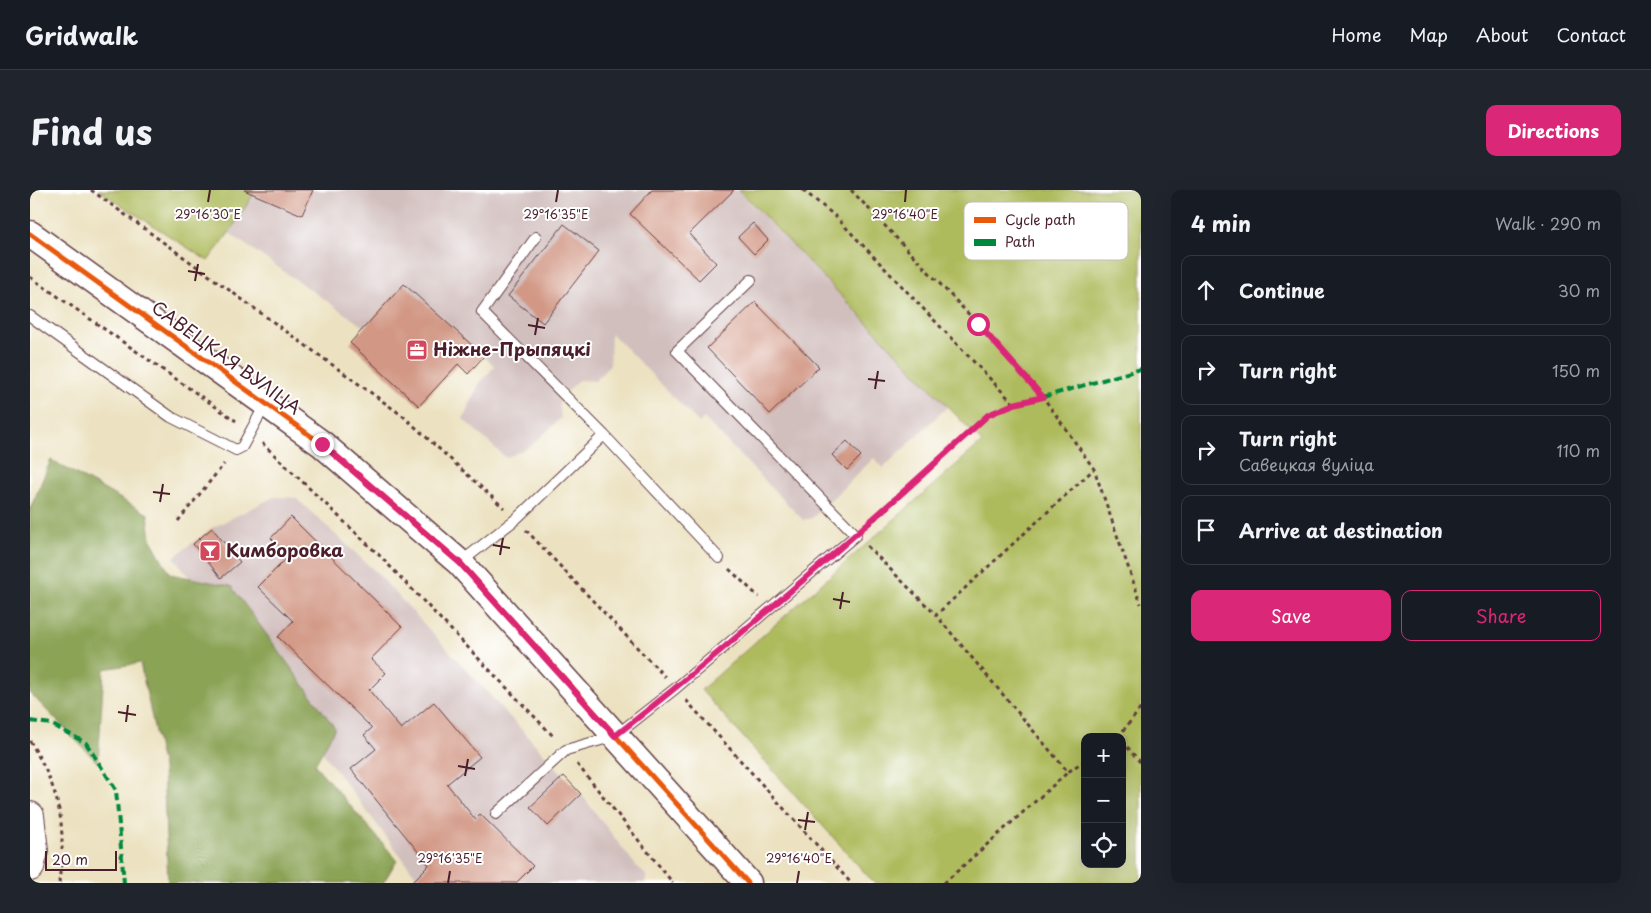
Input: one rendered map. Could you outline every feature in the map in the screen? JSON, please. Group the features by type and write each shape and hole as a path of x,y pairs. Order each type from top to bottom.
{"main road":[{"path":"30,816 34,851 30,867"}],"street":[{"name":"САВЕЦКАЯ ВУЛІЦА","path":"30,234 322,444 460,563 748,883"}],"lane":[{"path":"536,237 482,312 604,435 718,558"},
{"path":"496,814 566,750 615,736 676,688 856,535 678,350 751,280"},
{"path":"30,316 171,417 236,450 242,447 266,404"},
{"path":"460,563 516,519 604,435"}],"path":[{"path":"803,190 835,216 1014,404"},
{"path":"851,190 971,317 1043,397 1094,468 1141,604"},
{"path":"30,277 251,432 380,556 566,750 673,883"},
{"path":"1043,397 1014,404 988,415 856,535 936,615 1068,772"},
{"path":"178,521 236,450"},
{"path":"936,615 1094,468"},
{"path":"718,558 770,608"},
{"path":"1121,733 1141,708"},
{"path":"1126,746 1141,763"},
{"path":"944,883 1068,772 1081,763"}],"shaded area":[{"path":"256,190 738,190 948,406 883,468 874,458 812,518 803,520 704,418 699,423 611,333 610,365 595,381 578,380 559,402 561,418 531,446 506,458 463,419 479,384 495,366 404,284 364,327 229,233"},
{"path":"274,497 296,498 377,573 581,794 637,867 647,876 644,883 410,883 416,876 174,557 212,528"}],"green space":[{"path":"98,190 256,190 229,233 208,261"},
{"path":"738,190 1141,190 1141,883 874,883 701,690 982,442"},
{"path":"51,460 148,514 151,540 170,574 231,586 335,728 315,765 397,860 383,883 168,883 163,768 140,663 104,669 98,763 30,693 30,509"}],"building":[{"path":"244,190 313,190 302,215"},
{"path":"652,190 734,190 689,234 716,263 699,280 630,214"},
{"path":"753,223 768,240 754,254 738,237"},
{"path":"564,224 599,251 543,323 508,296"},
{"name":"Ніжне-Прыпяцкі","path":"404,284 484,356 468,374 458,364 419,406 350,343"},
{"path":"755,302 819,367 770,414 707,348"},
{"path":"847,441 861,456 847,470 832,455"},
{"path":"291,517 402,627 371,659 386,673 369,690 401,729 434,702 480,757 447,784 475,819 480,814 533,866 516,883 411,883 429,865 351,769 376,749 364,735 372,728 278,637 293,621 258,587 289,556 271,538"},
{"path":"212,528 240,562 221,578 193,544"},
{"path":"564,776 581,794 548,826 530,807"}],"marked path":[{"path":"1043,397 1141,369"},
{"path":"30,721 51,724 86,743 116,790 124,883"}],"cycle path":[{"path":"30,234 322,444 460,563 748,883"}],"place":[{"name":"Ніжне-Прыпяцкі","path":"417,350"},
{"name":"Кимборовка","path":"210,551"}],"route":[{"path":"322,444 460,563 615,736 676,688 856,535 988,415 1014,404 1043,397 978,324"}]}
